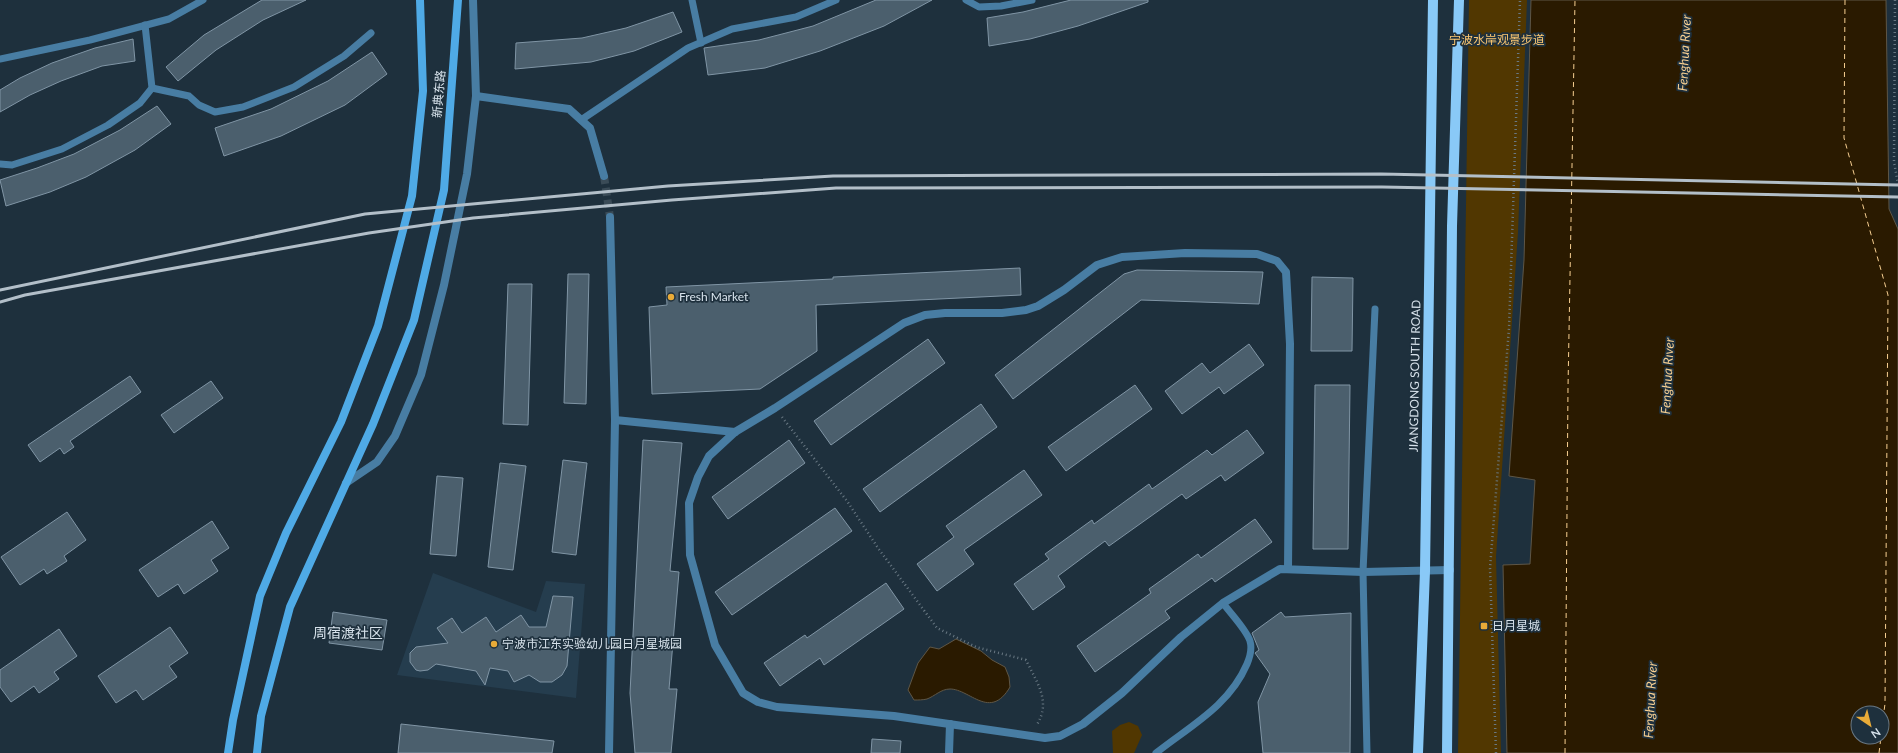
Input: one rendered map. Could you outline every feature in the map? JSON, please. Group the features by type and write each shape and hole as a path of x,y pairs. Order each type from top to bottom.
{"main road":[{"path":"228,753 233,720 260,596 286,533 341,422 376,334 412,196 423,91 420,0"},
{"name":"新典东路","path":"257,753 261,716 290,607 373,424 414,320 444,190 458,0"},
{"name":"JIANGDONG SOUTH ROAD","path":"1418,753 1424,571 1433,0"},
{"path":"1447,753 1450,570 1452,226 1459,0"}],"street":[{"path":"346,482 377,462 395,436 421,375 444,285 467,174 476,96 473,0"},
{"path":"476,96 569,109 590,128 604,176"},
{"path":"609,753 615,420 610,217"},
{"path":"1288,569 1290,344 1286,272 1277,261 1257,254 1185,254 1122,257 1097,265 1064,290 1038,306 1026,310 925,315 904,323 775,408 735,432 709,456 698,477 689,503 688,519 690,555 715,646 743,693 758,702 777,707 894,716 1029,737 1044,738 1060,736 1083,724 1122,693 1181,637 1223,604 1280,569 1363,572 1450,570"},
{"path":"615,420 735,432"},
{"path":"949,753 950,724"}],"lane":[{"path":"0,59 90,40 169,19 203,0"},
{"path":"692,0 701,42"},
{"path":"580,120 688,48 732,29 796,17 836,0"},
{"path":"966,0 979,7 1001,6 1032,0"},
{"path":"0,164 12,165 62,149 108,126 140,103 152,88 146,25"},
{"path":"152,88 189,96 199,105 215,112 243,107 294,87 344,56 371,33"},
{"path":"1367,753 1363,572 1375,309"},
{"path":"1156,753 1216,708 1230,693 1244,671 1250,655 1250,640 1223,604"}],"path":[{"path":"1496,753 1490,568 1509,328 1520,0"},
{"path":"1895,0 1894,162 1898,184"},
{"path":"775,408 847,501 878,548 937,628 976,647 1026,660 1044,698 1043,716 1029,737"}],"shaded area":[{"name":"宁波市江东实验幼儿园日月星城园","path":"433,573 536,612 546,581 585,584 576,698 397,675"}],"green space":[{"name":"宁波水岸观景步道","path":"1469,0 1527,0 1518,232 1496,557 1501,753 1458,753"},
{"path":"1129,722 1138,726 1142,735 1134,753 1113,753 1112,731 1120,725"}],"water":[{"name":"Fenghua Rıver","path":"1531,0 1886,0 1889,209 1898,229 1898,753 1507,753 1503,565 1530,564 1535,480 1509,476 1524,260"},
{"path":"956,639 981,651 992,660 1005,667 1009,677 1010,687 1002,697 995,702 988,703 980,701 958,690 950,689 941,691 927,699 914,700 908,690 918,663 930,647 939,649"}],"building":[{"path":"262,0 306,0 263,20 216,50 178,81 166,67 204,35"},
{"path":"876,0 932,0 884,26 820,51 765,68 708,75 704,48 759,40 813,26"},
{"path":"1071,0 1148,0 1148,2 1078,26 1030,39 989,46 987,18 1023,12"},
{"path":"673,12 682,32 634,51 591,62 515,69 516,43 582,38 626,28"},
{"path":"133,39 135,61 102,66 61,81 30,95 0,112 0,90 20,78 52,63 95,48"},
{"path":"372,52 387,74 345,105 281,136 224,156 215,128 271,109 328,81"},
{"path":"157,106 171,124 135,150 86,177 50,192 6,206 0,180 74,154 120,130"},
{"path":"1020,268 1021,295 816,305 817,351 760,389 652,394 649,307 667,305 666,287"},
{"path":"1137,270 1263,272 1259,304 1141,300 1013,399 995,375 1124,274"},
{"path":"568,274 589,274 586,404 564,403"},
{"path":"1312,277 1353,278 1352,351 1311,351"},
{"path":"508,284 532,284 528,425 503,424"},
{"path":"928,339 945,363 831,445 814,421"},
{"path":"1249,344 1264,365 1224,394 1219,387 1182,414 1165,391 1202,363 1210,373"},
{"path":"130,376 141,392 70,441 74,447 64,454 60,448 40,462 28,445"},
{"path":"211,381 223,398 174,433 161,415"},
{"path":"1135,385 1152,409 1066,471 1048,447"},
{"path":"1315,385 1350,385 1348,549 1313,549"},
{"path":"981,404 997,427 880,512 863,489"},
{"path":"1247,430 1264,453 1225,481 1221,475 1186,499 1182,494 1109,546 1105,541 1058,576 1065,587 1033,610 1014,584 1049,559 1045,554 1092,520 1094,524 1149,484 1152,489 1207,450 1212,455"},
{"path":"643,440 682,443 670,571 679,572 669,689 677,689 671,753 635,753 630,693"},
{"path":"789,440 805,463 728,519 712,497"},
{"path":"563,460 587,463 576,555 552,552"},
{"path":"500,463 526,466 513,570 488,567"},
{"path":"1024,470 1042,495 964,550 974,564 937,591 917,564 954,537 946,526"},
{"path":"437,476 463,478 456,556 430,554"},
{"path":"835,508 852,531 732,615 715,592"},
{"path":"67,512 86,540 64,556 67,561 47,574 44,569 20,585 1,557"},
{"path":"1255,519 1272,542 1215,582 1212,578 1165,611 1170,618 1095,672 1077,646 1151,593 1149,589 1198,554 1201,558"},
{"path":"212,521 229,548 211,560 218,571 184,594 178,584 158,597 139,570"},
{"path":"886,583 904,609 824,665 820,658 780,686 764,663 805,635 807,638"},
{"path":"553,596 573,597 567,666 562,675 552,682 540,682 529,675 514,682 508,671 490,668 485,685 476,671 436,664 428,670 420,671 416,670 410,662 410,653 416,647 448,643 437,628 452,618 462,633 486,617 496,632 521,615 529,627 546,627"},
{"path":"333,612 387,620 382,650 329,643"},
{"path":"1281,612 1285,617 1351,613 1350,753 1263,753 1258,702 1270,674 1255,653 1259,650 1252,633"},
{"path":"170,627 188,653 169,666 177,677 143,700 136,690 116,703 98,676"},
{"path":"59,629 77,656 54,672 59,679 39,693 34,686 11,702 0,687 0,670"},
{"path":"401,724 554,741 552,753 398,753"},
{"path":"872,739 901,741 900,753 871,753"}],"ferry route":[{"path":"1565,753 1568,388 1575,0"},
{"path":"1845,0 1844,138 1888,295 1885,705"},
{"path":"1879,753 1880,745"}],"tunnel":[{"path":"604,176 610,217"}],"railway":[{"path":"0,290 365,214 668,186 833,176 1381,174 1898,185"},
{"path":"0,302 25,295 369,233 473,218 672,200 836,188 1382,187 1898,197"}],"place":[{"name":"Fresh Market","path":"671,297"},
{"name":"日月星城","path":"1484,626"},
{"name":"宁波市江东实验幼儿园日月星城园","path":"494,644"}],"district":[{"name":"周宿渡社区","path":"348,633"}]}
